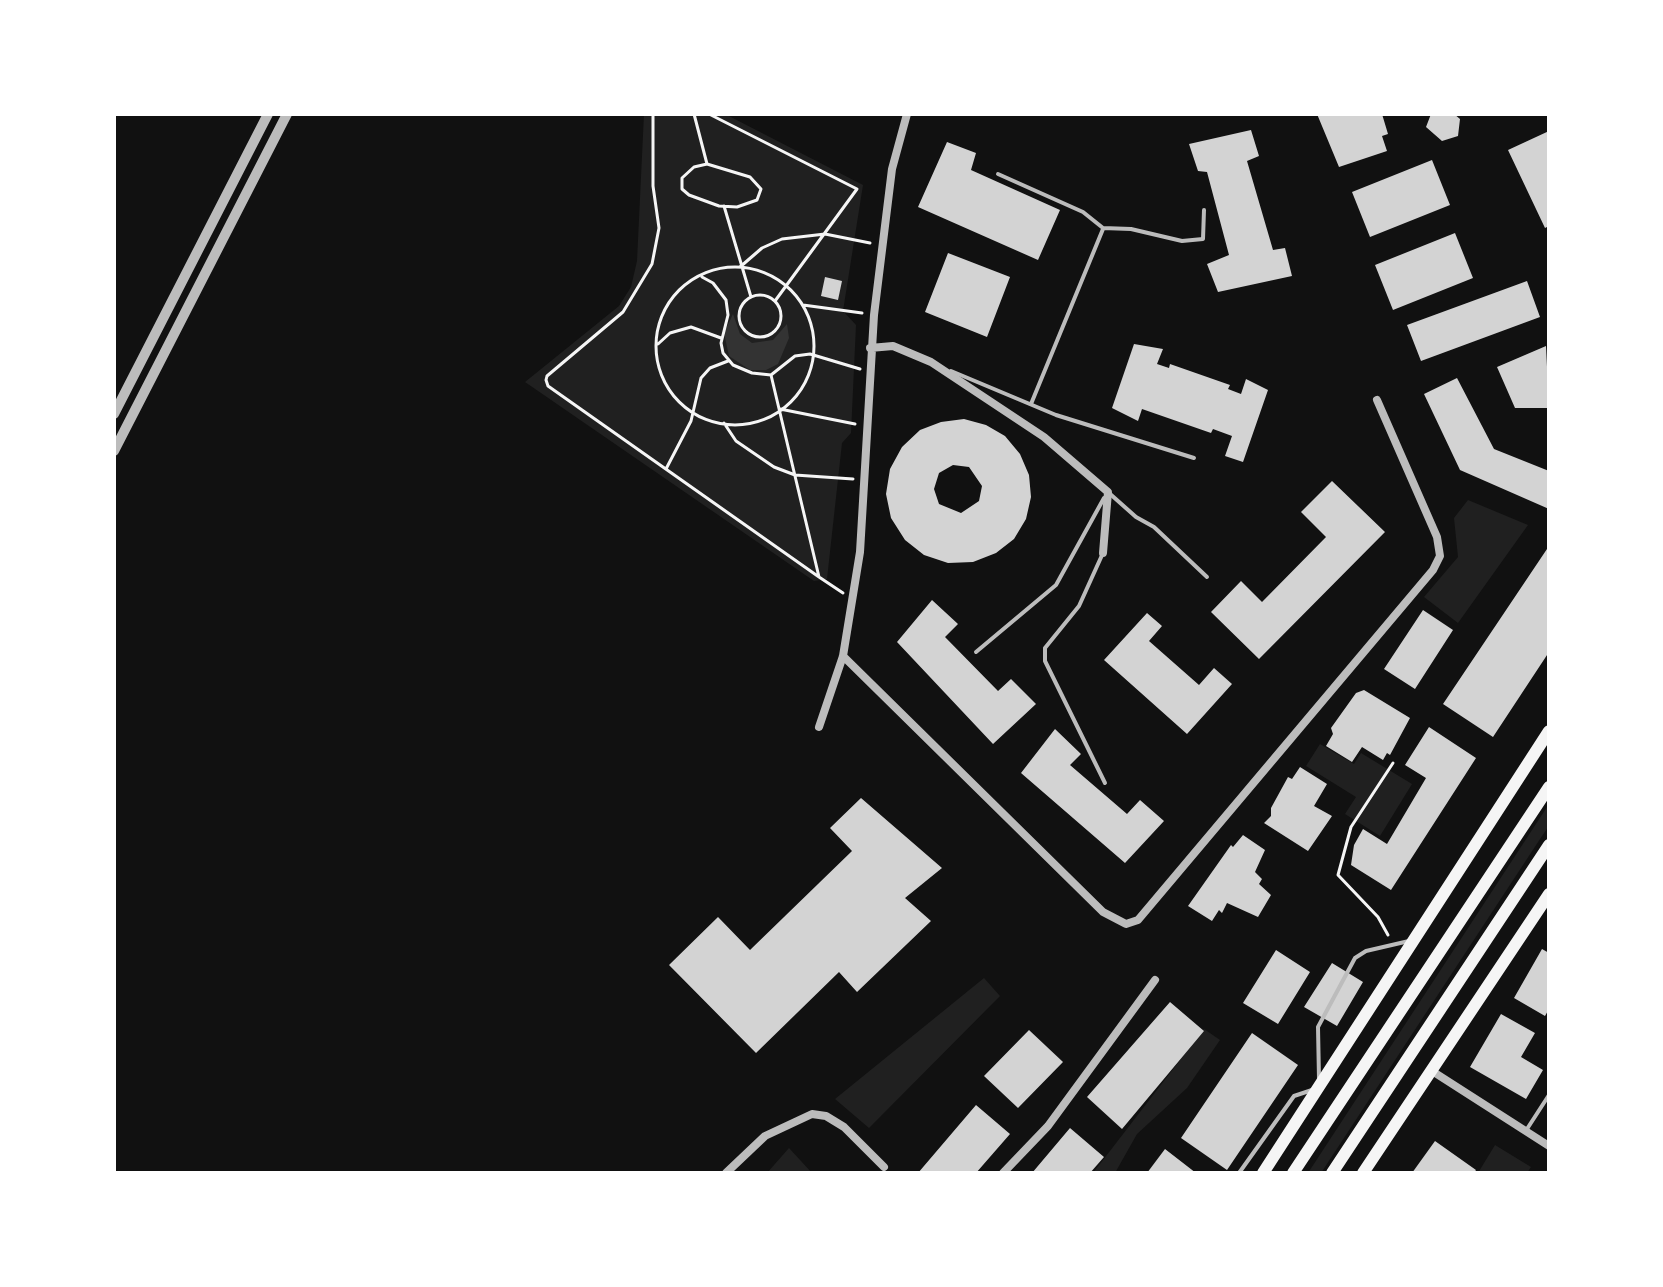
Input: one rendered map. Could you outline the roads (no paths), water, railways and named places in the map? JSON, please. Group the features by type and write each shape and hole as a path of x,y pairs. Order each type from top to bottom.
{"highway":[{"path":"1263,1173 1549,731"},
{"path":"1293,1173 1549,787"},
{"path":"1332,1173 1549,845"},
{"path":"1363,1173 1549,894"}],"street":[{"path":"114,414 268,114"},
{"path":"114,451 287,114"},
{"path":"819,727 843,656 852,600 869,426 870,348 892,169 907,114"},
{"path":"870,348 893,346 931,362 1044,437 1108,492 1103,553"},
{"path":"843,656 1103,912 1126,924 1138,920 1433,570 1440,556 1437,537 1377,400"},
{"path":"1003,1173 1048,1126 1155,980"},
{"path":"1432,1071 1549,1146"},
{"path":"726,1173 765,1136 812,1114 826,1116 844,1127 884,1167"}],"lane":[{"path":"998,174 1083,212 1103,228 1131,229 1182,241 1203,239 1204,210"},
{"path":"1031,404 1103,228"},
{"path":"931,362 1031,404 1194,458"},
{"path":"976,652 1056,585 1108,492 1136,517 1154,527 1207,577"},
{"path":"1103,553 1079,606 1045,648 1045,661 1105,783"},
{"path":"1239,1173 1294,1096 1319,1088 1318,1027 1355,958 1366,951 1414,940"},
{"path":"1526,1131 1549,1095"}]}
